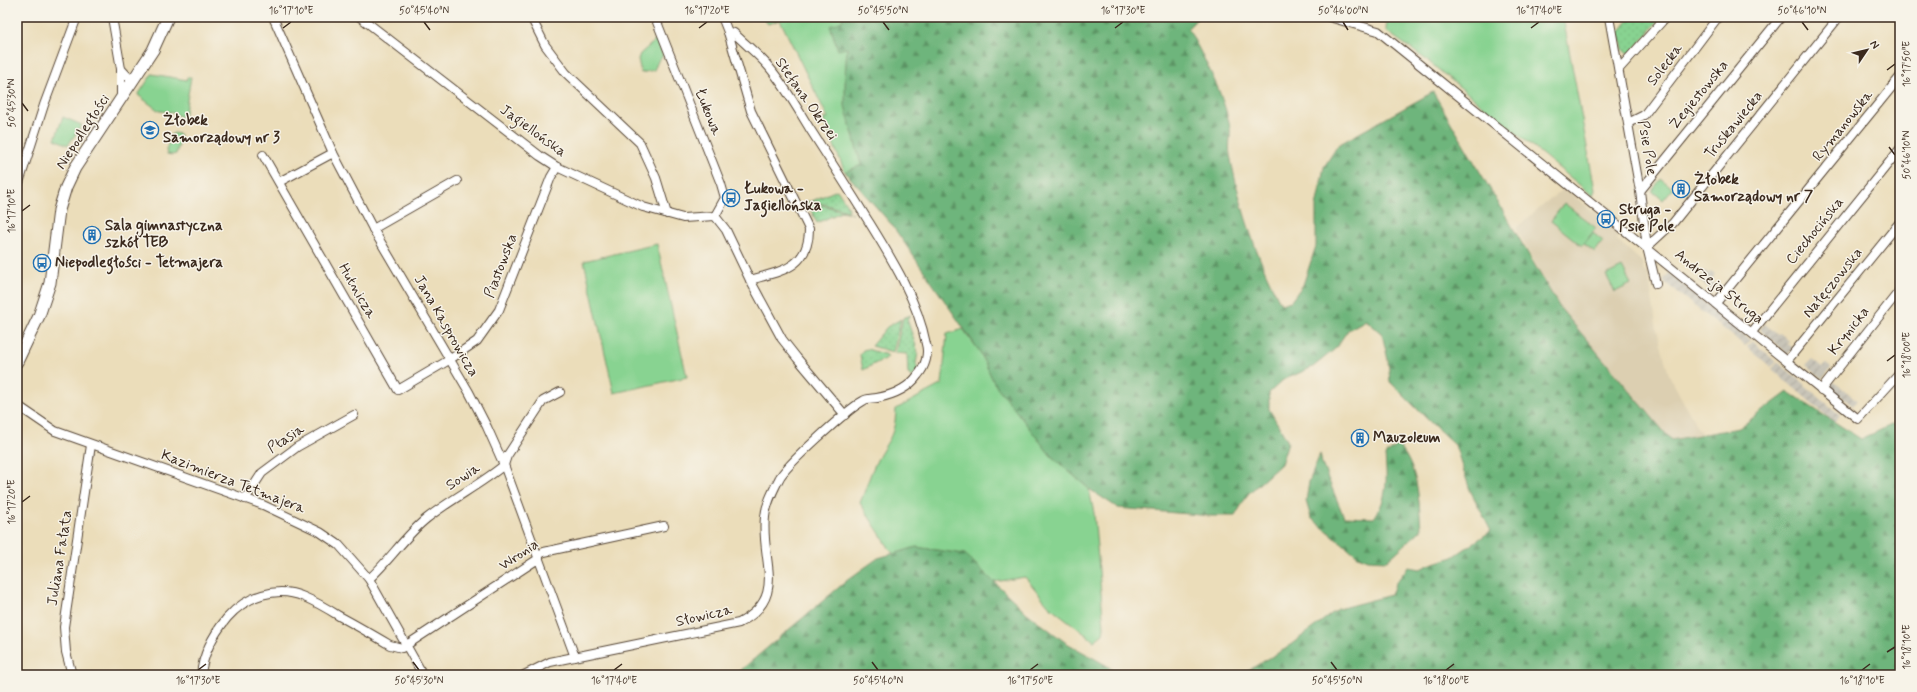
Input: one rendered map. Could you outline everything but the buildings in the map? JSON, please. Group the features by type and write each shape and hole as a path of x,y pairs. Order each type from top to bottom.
{"street":[{"path":"17,189 44,105 77,17"},
{"path":"112,17 121,70 121,99"},
{"name":"Niepodległości","path":"17,362 39,316 50,283 59,210 66,187 75,168 153,50 168,17"},
{"name":"Jana Kasprowicza","path":"273,17 333,153 373,229 472,399 504,465 575,657"},
{"name":"Jagiellońska","path":"360,17 540,156 557,167 643,206 667,214 683,218 715,216"},
{"path":"531,17 548,50 566,73 640,144 656,178 667,214"},
{"name":"Łukowa","path":"655,17 721,184 725,198 715,216"},
{"path":"722,17 728,32 751,111 809,229 809,237 804,253 796,264 783,270 750,280"},
{"name":"Andrzeja Struga","path":"1330,17 1378,31 1858,419 1900,373"},
{"name":"Psie Pole","path":"1609,17 1640,191 1647,247 1656,284"},
{"path":"1619,69 1666,17"},
{"name":"Solecka","path":"1628,123 1644,115 1718,17"},
{"name":"Żegiestowska","path":"1640,191 1780,17"},
{"name":"Truskawiecka","path":"1647,247 1674,223 1839,17"},
{"name":"Stefana Okrzei","path":"728,32 734,33 768,66 788,91 886,249 906,286 927,344 926,360 919,375 899,392 864,400 845,414"},
{"path":"121,70 133,82"},
{"name":"Rymanowska","path":"1716,303 1900,77"},
{"name":"Ciechocińska","path":"1752,332 1900,149"},
{"path":"279,182 333,153"},
{"name":"Hutnicza","path":"263,155 398,390 449,360"},
{"name":"Piastowska","path":"449,360 477,341 499,310 551,177 557,167"},
{"path":"373,229 457,181"},
{"path":"715,216 726,230 750,280 782,339 845,414"},
{"name":"Nałęczowska","path":"1787,361 1900,222"},
{"name":"Krynicka","path":"1821,390 1900,290"},
{"name":"Sowia","path":"369,579 392,557 426,519 504,465 507,456 543,401 560,392"},
{"name":"Kazimierza Tetmajera","path":"17,405 55,431 245,499 289,516 320,532 339,545 369,579 423,675"},
{"name":"Słowicza","path":"524,675 550,662 739,623 756,612 765,602 768,590 769,575 765,546 765,517 770,496 782,473 845,414"},
{"name":"Ptasia","path":"245,499 262,473 297,447 354,415"},
{"name":"Juliana Fałata","path":"72,675 66,652 64,627 91,445"},
{"name":"Wronia","path":"407,646 538,559 540,554 544,552 664,526"},
{"path":"200,675 203,658 208,645 218,628 229,616 251,599 276,592 289,592 304,596 390,645 398,648 407,646"}],"shaded area":[{"path":"1564,188 1621,234 1616,239 1642,262 1644,271 1648,272 1657,330 1669,375 1697,427 1712,448 1664,480 1554,298 1516,228"},
{"path":"1705,271 1709,274 1711,271 1715,274 1711,280 1717,285 1713,291 1699,280"},
{"path":"1669,273 1723,318 1718,325 1663,281"},
{"path":"1724,318 1750,340 1745,346 1719,325"},
{"path":"1765,324 1778,335 1780,333 1789,341 1787,343 1793,348 1788,354 1760,329"},
{"path":"1752,341 1776,362 1771,367 1747,347"},
{"path":"1812,359 1822,367 1825,363 1831,368 1822,379 1806,365"},
{"path":"1778,362 1840,415 1834,422 1772,369"},
{"path":"1833,381 1857,400 1853,406 1828,386"}],"green space":[{"path":"762,17 843,17 842,21 830,26 838,50 847,48 845,106 861,165 845,172 823,119 828,118 780,20 768,24"},
{"path":"843,17 1199,17 1188,28 1212,74 1222,98 1230,126 1230,155 1244,213 1264,268 1281,304 1291,301 1303,285 1316,246 1316,207 1324,167 1338,145 1433,92 1560,308 1671,440 1739,428 1788,392 1861,439 1900,421 1900,675 1240,675 1285,649 1338,609 1391,595 1395,584 1408,567 1420,569 1453,557 1491,531 1470,490 1455,445 1390,382 1388,360 1382,334 1366,320 1348,330 1335,349 1313,367 1283,380 1269,393 1269,409 1288,442 1281,464 1248,494 1235,516 1211,516 1118,508 1089,489 1051,456 994,383 980,352 892,225 845,172 861,165 845,106 847,49 838,50 830,25 842,21"},
{"path":"1387,17 1563,17 1595,190 1593,196 1428,61 1386,31"},
{"path":"1631,17 1662,17 1630,53 1625,52 1623,49 1619,32"},
{"path":"657,39 663,56 659,59 654,70 641,73 638,59 640,54"},
{"path":"152,74 187,80 187,77 191,77 184,118 170,112 159,111 138,95"},
{"path":"63,117 82,125 68,145 55,139"},
{"path":"174,133 179,134 181,138 176,154 167,154 166,150 171,135"},
{"path":"1661,179 1673,188 1663,200 1652,191"},
{"path":"837,190 849,208 848,211 812,201"},
{"path":"808,201 843,211 817,223 807,202"},
{"path":"1564,203 1596,228 1582,246 1551,221"},
{"path":"1593,233 1603,241 1595,252 1584,244"},
{"path":"657,244 687,377 614,393 584,261"},
{"path":"1622,267 1631,284 1615,292 1606,275"},
{"path":"911,315 907,319 918,352 916,364 918,370 912,378 908,374 907,354 895,353 903,318"},
{"path":"901,319 893,352 871,346 887,327"},
{"path":"963,329 980,352 994,383 1051,456 1089,489 1094,513 1104,627 1103,634 1094,641 1049,606 1025,577 994,582 965,554 916,547 893,554 860,503 875,465 893,431 896,409 942,384 947,334"},
{"path":"867,349 887,355 888,357 863,370 860,355 863,350"},
{"path":"1398,445 1410,464 1417,485 1421,530 1387,561 1368,560 1358,556 1311,518 1306,501 1309,482 1320,454 1322,464 1344,517 1374,518 1379,511 1386,488 1385,455"},
{"path":"916,547 965,554 1027,613 1065,642 1106,665 1119,675 735,675 850,578 878,558"}],"place":[{"name":"Żłobek Samorządowy nr 3","path":"150,130"},
{"name":"Żłobek Samorządowy nr 7","path":"1681,189"},
{"name":"Łukowa - Jagiellońska","path":"731,198"},
{"name":"Struga - Psie Pole","path":"1606,219"},
{"name":"Sala gimnastyczna szkół TEB","path":"92,235"},
{"name":"Niepodległości - Tetmajera","path":"42,263"},
{"name":"Mauzoleum","path":"1360,438"}]}
